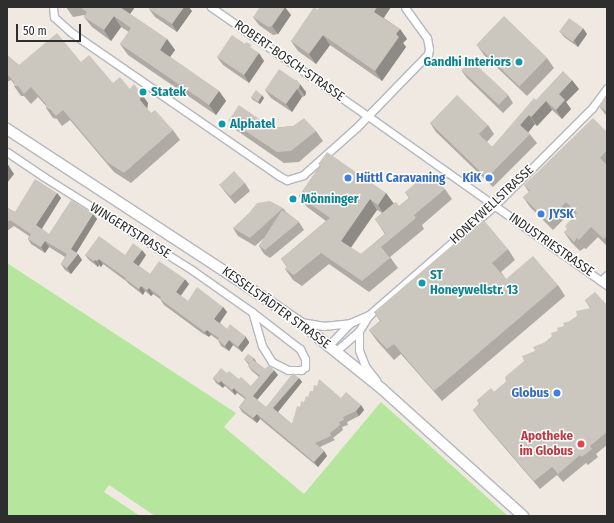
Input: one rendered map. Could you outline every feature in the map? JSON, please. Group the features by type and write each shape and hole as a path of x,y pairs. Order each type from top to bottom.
{"main road":[{"name":"KESSELSTÄDTER STRASSE","path":"7,129 235,278 299,322 382,389 523,516"}],"street":[{"path":"53,7 54,17 72,33 279,176 287,180 302,175 368,116 428,54 430,49 427,38 405,8"},
{"name":"ROBERT-BOSCH-STRASSE","path":"211,7 494,206"},
{"name":"HONEYWELLSTRASSE","path":"299,322 323,326 350,323 369,315 494,206 592,108 607,88"},
{"name":"WINGERTSTRASSE","path":"7,152 44,178 192,270 252,312 300,349 306,364 303,369 288,370 276,365 268,358 262,346 252,312"},
{"name":"INDUSTRIESTRASSE","path":"494,206 604,283"},
{"path":"604,283 607,275"},
{"name":"HONEYWELLSTRASSE","path":"333,348 359,331 367,321 369,315"},
{"name":"HONEYWELLSTRASSE","path":"333,348 350,323"},
{"path":"359,331 359,350 365,366 382,389"}],"green space":[{"path":"7,263 236,413 224,427 304,494 381,402 508,516 155,516 109,485 104,492 140,516 7,516"}],"building":[{"path":"80,7 120,7 167,39 160,50 219,91 209,105 120,44 131,28 114,16 104,30 84,17 87,12"},
{"path":"150,7 184,7 172,24 149,9"},
{"path":"260,7 285,7 272,26 268,27 253,17"},
{"path":"314,7 318,10 320,7 377,7 374,12 400,29 396,34 399,37 375,71 323,35 309,54 291,41"},
{"name":"Gandhi Interiors","path":"504,16 547,58 519,86 476,45"},
{"path":"569,18 583,28 573,42 559,32"},
{"path":"57,33 81,62 89,55 113,83 120,77 130,89 134,84 141,93 140,100 151,113 155,110 173,130 124,173 107,162 63,110 56,116 50,109 46,108 46,104 31,87 24,94 18,86 14,86 14,82 7,74 7,55 19,65"},
{"path":"232,35 245,44 246,42 252,45 250,47 259,53 244,75 217,57"},
{"path":"471,60 508,95 499,105 461,70"},
{"path":"279,69 297,80 300,84 299,88 286,104 265,90"},
{"path":"563,71 572,80 559,94 565,100 556,110 546,101 531,117 529,115 520,125 530,134 487,178 430,123 457,95 488,125 479,134 492,147 534,98 536,100"},
{"path":"256,90 262,95 258,102 251,97"},
{"path":"607,94 607,112 599,106"},
{"path":"239,105 272,128 293,126 304,118 316,131 291,151 277,152 229,120"},
{"path":"593,118 607,132 607,150 600,158 607,165 607,236 604,239 591,227 579,240 577,238 574,242 564,232 567,230 565,226 577,213 566,202 547,221 523,197 530,191 524,185"},
{"path":"327,152 386,193 378,205 370,199 341,241 361,254 386,234 375,219 394,203 396,202 399,206 410,198 405,192 430,171 445,189 414,215 416,218 381,247 390,258 362,281 321,253 294,275 285,269 287,266 281,259 330,218 299,196 321,165 318,164"},
{"path":"234,171 245,183 230,196 219,185"},
{"path":"35,179 57,193 36,225 49,234 71,200 93,214 71,249 78,254 67,268 61,264 67,254 45,241 41,247 28,239 31,234 10,220 7,222 7,207 15,212"},
{"path":"270,201 283,208 250,238 233,228 257,203"},
{"path":"282,210 299,222 265,250 259,246"},
{"path":"483,219 508,249 492,263 506,279 533,256 558,285 434,391 394,344 387,349 369,330 381,321 374,312"},
{"path":"99,236 125,255 133,243 142,250 133,262 150,274 159,261 185,279 176,292 188,301 197,287 223,307 214,319 227,329 230,324 245,336 245,338 238,347 229,340 225,346 218,340 219,338 207,330 205,332 198,327 160,299 161,297 149,288 147,290 141,286 139,289 99,259 94,261 85,255"},
{"name":"Globus","path":"595,292 607,305 607,432 590,446 592,449 582,457 580,455 558,474 552,467 534,481 473,410 480,404 477,400 491,388 494,392 506,382 505,377 524,361 522,356 535,351 533,347 546,342 552,337 551,333 558,331 557,328 564,326 563,323 570,321 577,316 576,311 591,308 585,300"},
{"path":"248,354 254,358 250,364 244,359"},
{"path":"253,360 265,369 269,365 274,370 253,396 266,407 293,373 299,378 273,408 292,424 297,406 300,407 301,401 304,402 310,391 313,391 314,385 317,386 319,379 341,398 346,392 361,405 356,411 343,417 344,420 339,422 340,425 330,433 331,436 315,443 324,451 314,462 257,414 253,418 239,407 246,398 234,388 232,390 221,381 219,383 213,378 221,368 227,373 229,371 239,379 241,377 251,386 260,376 248,366"}],"place":[{"name":"Gandhi Interiors","path":"519,62"},
{"name":"Statek","path":"143,92"},
{"name":"Alphatel","path":"222,124"},
{"name":"Hüttl Caravaning","path":"348,178"},
{"name":"KiK","path":"489,178"},
{"name":"Mönninger","path":"293,199"},
{"name":"JYSK","path":"541,214"},
{"name":"ST Honeywellstr. 13","path":"422,283"},
{"name":"Globus","path":"557,393"},
{"name":"Apotheke im Globus","path":"581,444"}]}
